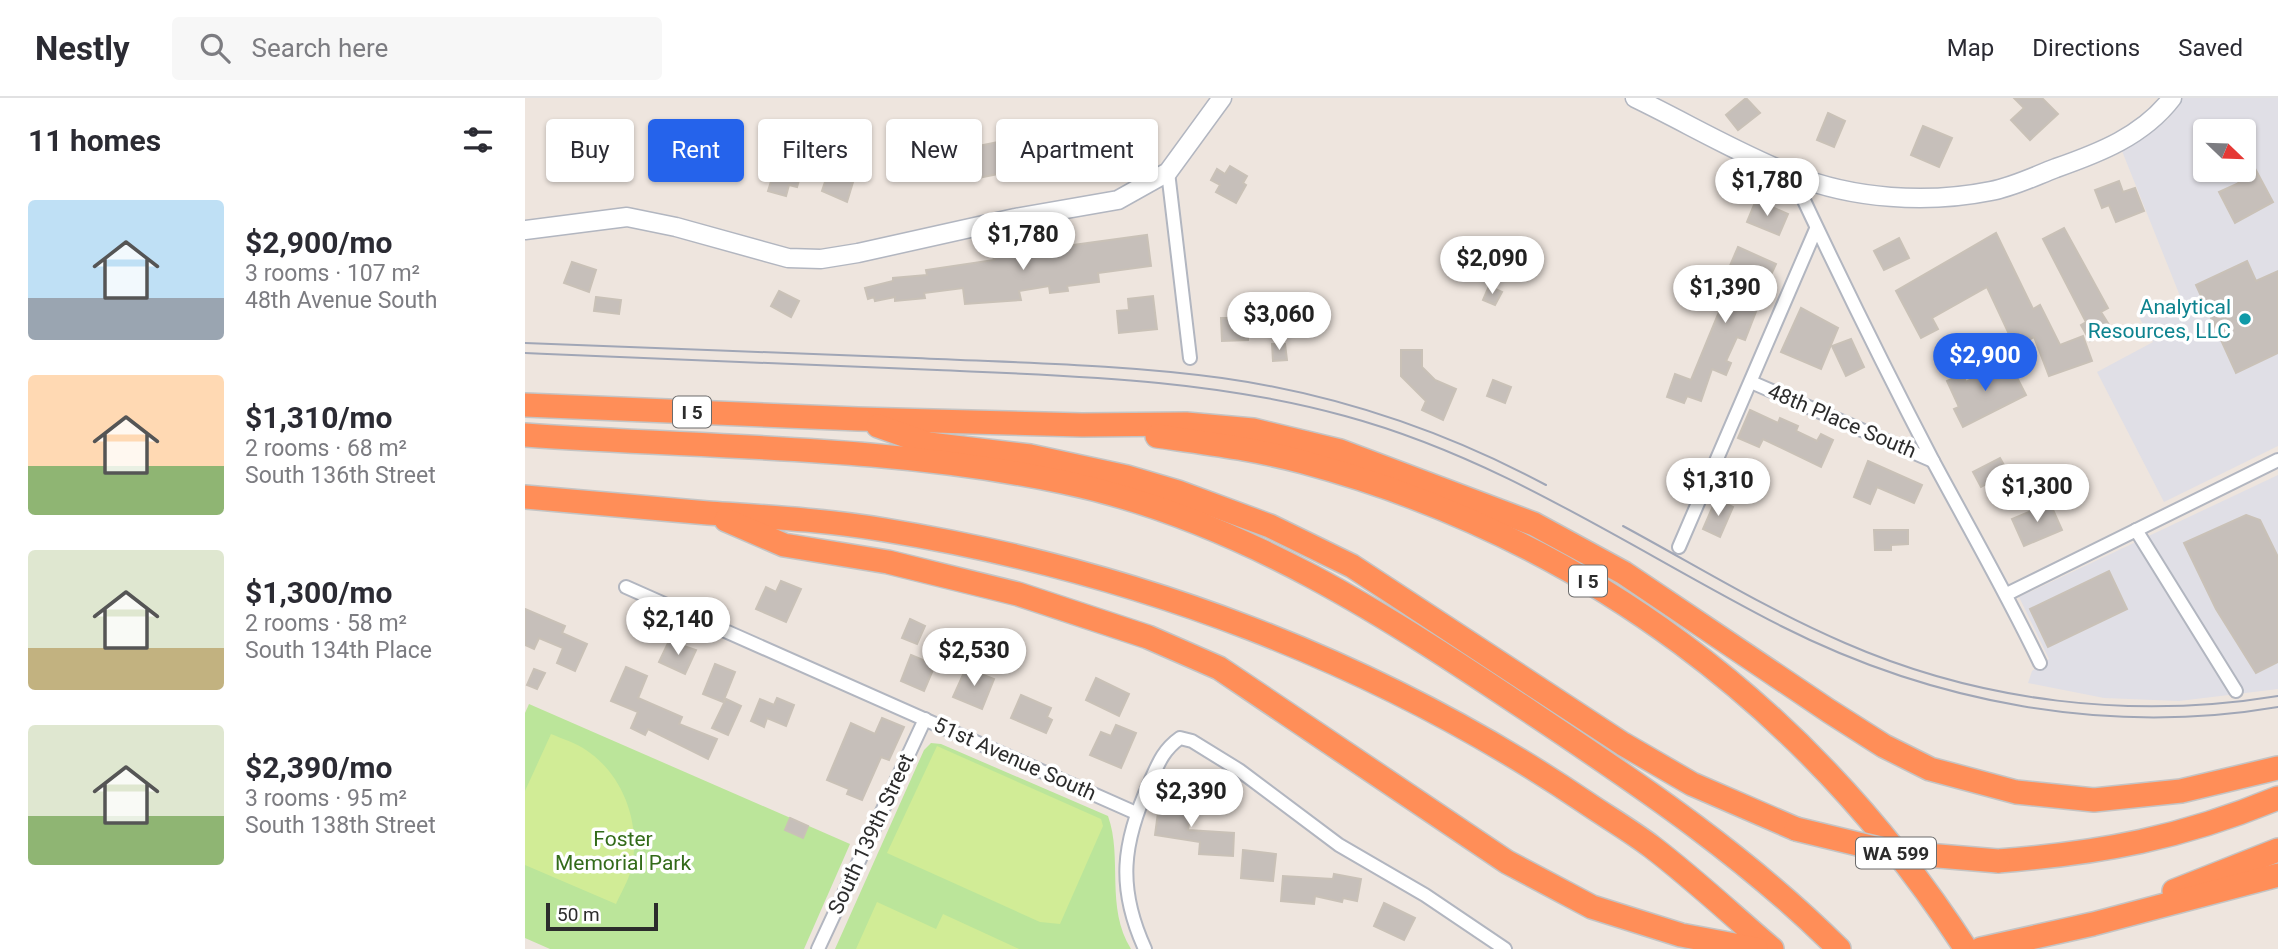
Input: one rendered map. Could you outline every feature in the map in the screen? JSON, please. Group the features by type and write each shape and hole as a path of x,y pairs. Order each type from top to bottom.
{"highway":[{"name":"I 5","path":"525,405 1082,425 1258,452 1354,477 1536,550 1685,645 1802,746 1872,821 1966,949"},
{"name":"WA 599","path":"858,419 929,444 1030,456 1117,475 1178,492 1270,526 1352,566 1623,744 1692,784 1796,829 1891,852 1998,861 2100,851 2149,842 2223,821 2278,798"},
{"path":"1082,425 1186,425 1253,430 1340,451 1461,494 1534,524 1624,573 1884,746 1930,769 1957,777 2015,792 2094,800 2181,791 2278,768"},
{"name":"I 5","path":"525,435 719,443 969,464 1102,492 1203,527 1335,586 1485,681 1639,784 1706,835 1839,949"},
{"path":"525,497 849,524 978,548 1155,593 1345,666 1471,730 1562,786 1652,847 1772,949"},
{"path":"710,513 784,545 888,562 1018,594 1188,654 1219,668 1260,693 1507,862 1593,907 1681,935 1756,949"},
{"path":"2093,924 2278,849"},
{"path":"1981,949 2093,924 2278,875"}],"street":[{"path":"525,230 627,217 676,226 764,253 821,259 1015,218 1118,200 1168,172 1221,98"},
{"path":"1635,98 1792,175 1836,188 1917,198 1993,191 2099,153 2129,137 2161,112 2172,98"},
{"path":"1168,172 1190,358"},
{"path":"1792,175 1816,229 1933,461 2007,594 2040,663"},
{"path":"1679,547 1816,229"},
{"name":"48th Place South","path":"1751,382 1933,461"},
{"path":"2007,594 2278,460"},
{"path":"2136,530 2236,691"},
{"name":"51st Avenue South","path":"626,587 1136,813"},
{"name":"South 139th Street","path":"818,949 925,719"},
{"path":"1145,949 1130,915 1126,861 1136,813 1166,747 1179,738 1192,741 1239,770 1339,845 1425,895 1505,949"}],"shaded area":[{"path":"2183,98 2278,98 2278,446 2164,502 2097,372 2153,342 2139,317 2180,296 2122,151 2168,119"},
{"path":"2278,475 2278,689 2179,701 2104,698 2028,683 2032,671 2049,659 2019,597"}],"green space":[{"name":"Foster Memorial Park","path":"529,704 850,844 804,949 550,949 525,938 525,713"},
{"path":"551,734 574,743 599,761 611,773 627,803 632,819 634,853 630,874 616,904 525,865 525,791"},
{"path":"931,743 941,744 1108,816 1114,849 1116,900 1123,933 1131,949 835,949 924,750"},
{"path":"937,746 1101,819 1103,826 1060,924 1040,922 887,853"},
{"path":"877,902 936,929 943,914 1019,949 856,949"}],"building":[{"path":"1746,98 1760,113 1738,130 1726,115"},
{"path":"2014,98 2042,98 2058,114 2030,140 2011,120 2024,108"},
{"path":"1828,113 1845,121 1834,147 1817,140"},
{"path":"1923,126 1952,138 1939,167 1911,155"},
{"path":"996,142 996,174 982,177 982,145"},
{"path":"1230,166 1247,176 1243,183 1246,185 1236,203 1216,192 1220,185 1211,180 1217,169 1225,174"},
{"path":"2256,170 2273,202 2235,223 2219,192 2239,183 2256,182"},
{"path":"2119,181 2123,192 2135,188 2144,211 2116,222 2109,205 2102,208 2095,190"},
{"path":"771,182 798,182 797,187 789,185 786,196 768,191"},
{"path":"825,182 853,182 847,202 822,191"},
{"path":"1756,200 1788,214 1779,235 1747,222"},
{"path":"2064,228 2108,308 2101,312 2111,328 2090,341 2081,325 2086,322 2043,239"},
{"path":"1996,233 2033,309 2040,305 2060,345 2083,336 2092,361 2049,376 2034,337 2015,347 1987,287 1932,318 1938,329 1921,338 1896,291"},
{"path":"1147,235 1151,266 1098,273 1099,282 1067,286 1068,291 1050,293 1049,286 1019,291 1021,300 965,304 963,288 924,293 925,298 895,301 895,297 875,301 874,297 868,299 865,288 893,281 893,278 927,275 926,270 994,260 993,256"},
{"path":"1899,238 1909,258 1884,270 1874,251"},
{"path":"1738,247 1776,264 1770,277 1759,272 1748,297 1753,299 1750,306 1757,309 1745,340 1737,337 1726,361 1731,363 1726,375 1712,369 1701,401 1687,396 1684,403 1667,397 1675,374 1691,380 1733,278 1726,275"},
{"name":"Analytical Resources, LLC","path":"2247,261 2256,281 2278,271 2278,353 2236,373 2196,285"},
{"path":"572,262 596,270 589,292 564,283"},
{"path":"1489,286 1502,292 1495,305 1483,300"},
{"path":"779,291 799,301 791,317 771,306"},
{"path":"1153,296 1157,329 1119,333 1117,311 1129,310 1128,299"},
{"path":"596,297 621,300 619,314 594,311"},
{"path":"1801,308 1838,328 1821,369 1781,352"},
{"path":"1221,318 1248,318 1248,340 1222,341"},
{"path":"1851,339 1864,367 1846,376 1832,346"},
{"path":"1272,344 1285,344 1287,360 1273,361"},
{"path":"1401,350 1422,350 1422,367 1435,380 1456,389 1443,420 1422,410 1426,401 1401,376"},
{"path":"2008,360 2026,395 1963,427 1954,409 1959,407 1947,381 1962,374 1966,382"},
{"path":"1493,380 1511,387 1505,403 1487,396"},
{"path":"1750,410 1778,423 1780,418 1798,426 1796,431 1817,441 1821,434 1833,440 1821,467 1763,439 1759,447 1738,438"},
{"path":"2000,458 2008,472 1981,487 1973,472"},
{"path":"1868,461 1922,485 1914,503 1877,487 1870,504 1854,497"},
{"path":"1716,499 1733,507 1720,537 1703,529"},
{"path":"2050,503 2062,530 2024,546 2012,519"},
{"path":"2246,515 2260,520 2278,557 2278,662 2256,673 2216,609 2184,543"},
{"path":"1874,530 1908,530 1908,544 1891,545 1891,550 1875,550"},
{"path":"2109,571 2127,609 2048,647 2030,609"},
{"path":"781,581 801,589 786,622 756,609 766,587 776,592"},
{"path":"525,609 565,626 562,633 587,644 575,671 557,663 563,648 539,638 534,649 525,645"},
{"path":"910,619 925,626 917,644 902,638"},
{"path":"669,641 696,650 685,674 659,662"},
{"path":"911,655 935,665 924,691 901,681"},
{"path":"715,664 735,672 723,702 703,694"},
{"path":"626,667 647,676 638,698 682,717 679,724 717,739 708,759 648,729 645,735 631,728 638,712 611,701"},
{"path":"966,668 994,679 982,709 953,697"},
{"path":"534,669 545,673 537,689 527,685"},
{"path":"1096,678 1129,694 1119,716 1086,700"},
{"path":"1021,695 1051,708 1047,717 1052,720 1046,733 1011,718"},
{"path":"777,698 794,705 786,726 767,718 764,727 751,721 760,699 774,705"},
{"path":"726,699 741,706 728,735 712,728"},
{"path":"882,718 904,727 889,760 881,757 862,800 847,794 849,789 827,780 851,723 875,734"},
{"path":"1116,725 1136,733 1121,768 1090,755 1101,732 1111,736"},
{"path":"1172,797 1193,800 1188,830 1234,833 1233,856 1199,854 1200,842 1155,835 1159,805 1170,807"},
{"path":"790,818 808,826 803,838 785,830"},
{"path":"1243,850 1276,854 1273,881 1241,878"},
{"path":"1334,874 1361,879 1357,901 1343,898 1342,902 1315,896 1314,904 1281,901 1283,876 1333,879"},
{"path":"1384,903 1415,918 1404,940 1374,926"}],"tram line":[{"path":"525,343 1069,365 1222,378 1306,394 1388,417 1469,448 1546,485"},
{"path":"525,353 1091,377 1193,387 1295,404 1403,434 1460,457 1568,509 1781,626 1839,653 1899,675 1960,693 2023,706 2086,714 2150,717 2214,715 2278,707"},
{"path":"1623,526 1816,630 1896,663 1949,680 2057,701 2112,705 2168,706 2278,696"}],"place":[{"name":"Analytical Resources, LLC","path":"2245,319"}]}
